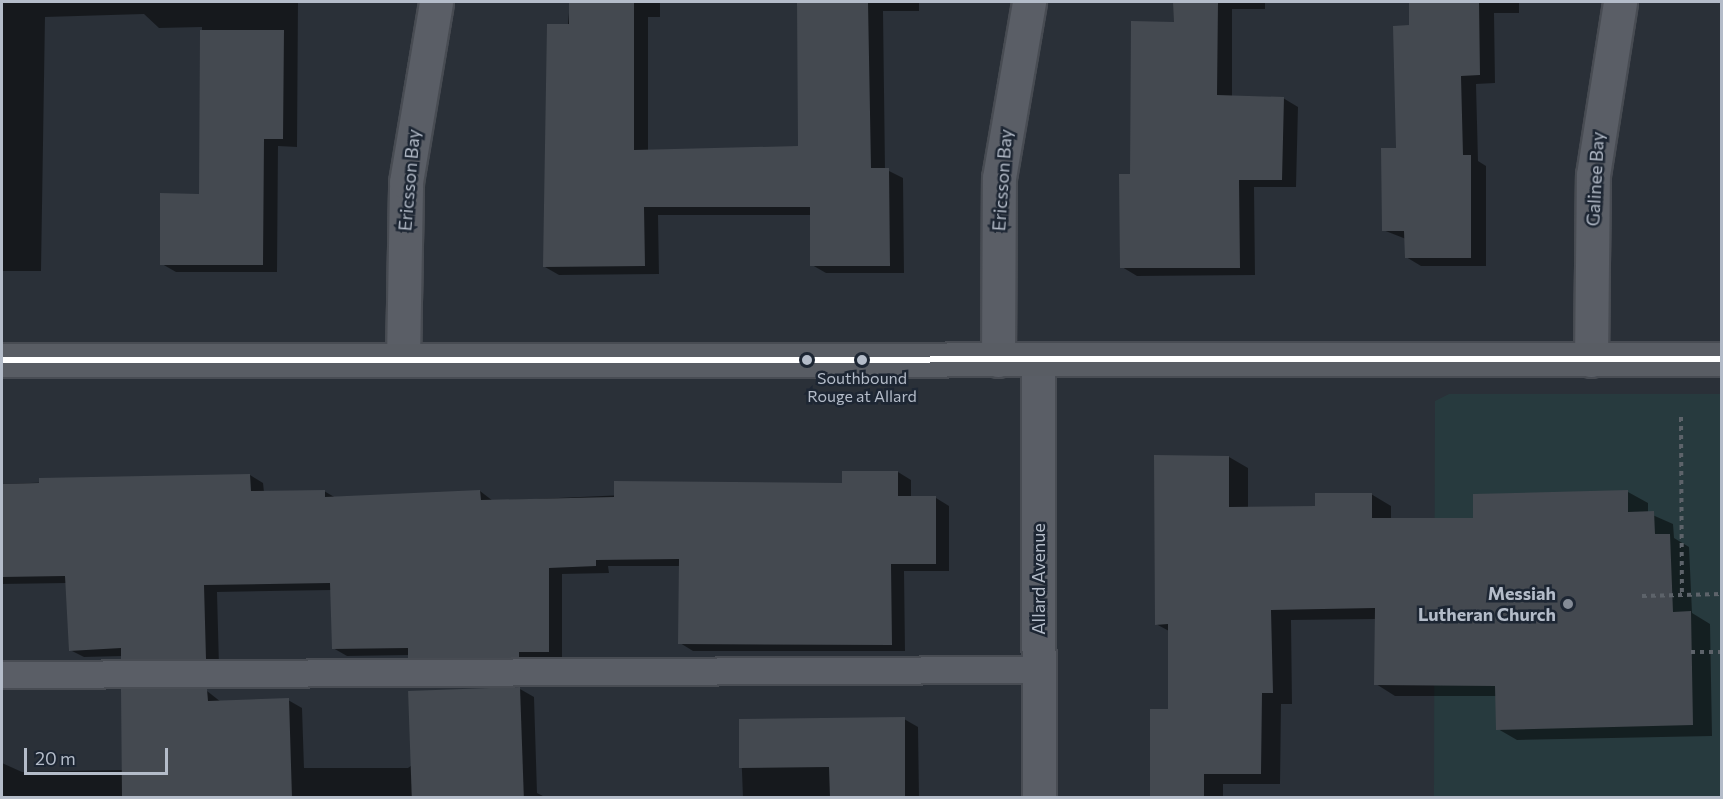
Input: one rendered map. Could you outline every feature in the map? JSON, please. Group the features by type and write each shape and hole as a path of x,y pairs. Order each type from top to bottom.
{"street":[{"name":"Ericsson Bay","path":"403,360 406,182 436,2"},
{"name":"Ericsson Bay","path":"998,360 999,178 1029,2"},
{"name":"Galinee Bay","path":"1591,360 1593,175 1620,2"},
{"path":"2,360 1722,359"},
{"name":"Allard Avenue","path":"1038,361 1039,798"}],"lane":[{"path":"2,675 1038,670"}],"path":[{"path":"1681,417 1682,595"},
{"path":"1642,596 1722,594"},
{"path":"1691,652 1722,652"}],"green space":[{"path":"1449,394 1721,394 1721,797 1434,798 1435,401"}],"building":[{"path":"569,2 634,2 634,150 798,146 797,2 868,2 871,168 889,168 890,266 810,266 810,207 644,207 645,266 543,267 547,24 569,24"},
{"path":"1173,2 1218,2 1217,95 1284,97 1282,180 1239,180 1240,268 1120,268 1119,174 1130,174 1131,21 1174,22"},
{"path":"1409,2 1479,2 1480,75 1461,76 1463,155 1471,155 1471,258 1405,258 1404,231 1382,231 1381,148 1396,148 1393,26 1409,25"},
{"path":"200,30 284,30 283,139 264,139 263,265 160,265 160,193 199,194"},
{"path":"1154,455 1229,456 1229,507 1315,506 1315,493 1372,493 1372,518 1473,518 1473,494 1628,490 1628,512 1654,511 1655,534 1670,534 1673,612 1691,611 1693,725 1496,730 1495,686 1374,685 1375,608 1271,610 1273,693 1262,693 1261,774 1204,774 1204,798 1150,798 1150,709 1168,709 1168,624 1155,625"},
{"path":"842,471 898,471 898,496 936,496 936,564 891,564 892,645 678,644 679,559 596,560 596,566 549,568 549,652 519,652 519,658 408,658 408,648 332,649 330,583 204,585 206,659 121,659 121,648 69,651 65,576 2,577 2,484 39,483 39,478 250,474 251,491 325,490 325,497 480,490 481,500 614,497 614,481 842,483"},
{"path":"520,687 524,798 412,798 408,691"},
{"path":"121,689 207,689 208,701 289,698 292,798 122,798"},
{"path":"905,717 905,798 830,798 829,767 739,768 739,719"}],"transit line":[{"path":"2,360 1722,359"}],"place":[{"name":"Southbound Rouge at Allard","path":"862,360"},
{"name":"Messiah Lutheran Church","path":"1568,604"}]}
